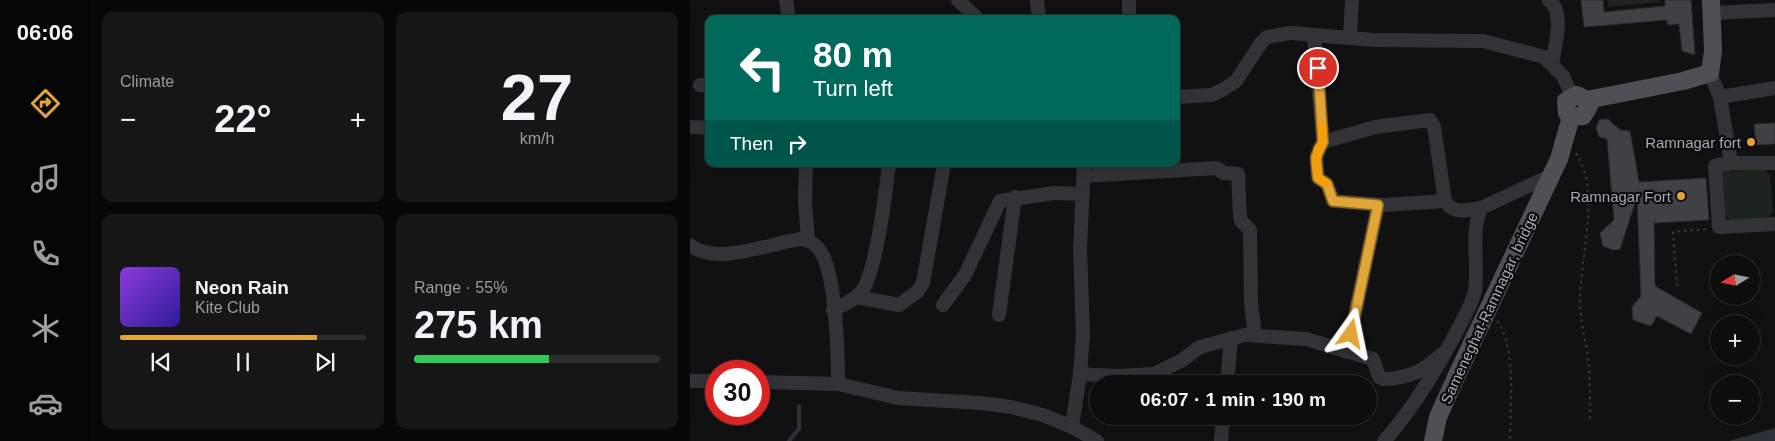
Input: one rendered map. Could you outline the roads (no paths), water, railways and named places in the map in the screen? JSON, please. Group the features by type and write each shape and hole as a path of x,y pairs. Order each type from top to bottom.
{"main road":[{"path":"1580,98 1683,81 1710,73 1713,51 1712,7"},
{"name":"Sameneghat-Ramnagar, bridge","path":"1433,441 1438,417 1456,375 1550,176 1567,138 1572,117 1583,116 1587,112 1580,98"}],"street":[{"path":"786,0 788,15"},
{"path":"958,0 974,15"},
{"path":"1037,0 1039,15"},
{"path":"1129,0 1129,15"},
{"path":"1350,38 1352,0"},
{"path":"1549,0 1553,3 1557,13 1556,41 1552,63"},
{"path":"1712,7 1775,10"},
{"path":"1180,97 1212,95 1224,89 1236,81 1267,37 1291,33 1350,38 1483,42 1544,57 1552,63 1580,98"},
{"path":"1314,36 1323,142"},
{"path":"1710,73 1720,97 1731,163"},
{"path":"1720,97 1775,88"},
{"path":"1445,201 1378,205 1332,201 1327,184 1318,178 1316,163 1318,149 1323,142 1375,127 1432,120 1445,201 1449,207 1460,211 1481,208 1550,176"},
{"path":"690,127 705,128"},
{"path":"1775,163 1731,163 1715,166 1719,227 1775,224"},
{"path":"806,167 805,202 808,240 822,254 827,265 833,310 838,384"},
{"path":"833,310 857,297 864,288 870,271 886,195 889,167"},
{"path":"857,297 899,305 917,292 923,283 943,167"},
{"path":"1072,427 1080,374 1084,310 1080,248 1081,194 1084,170 1217,168 1223,174 1238,174 1240,216 1250,230 1251,303 1256,335"},
{"path":"943,305 965,275 999,202 1003,199 1015,197 1054,193 1081,194"},
{"path":"998,315 1015,197"},
{"path":"1347,352 1378,205"},
{"path":"1384,441 1417,399 1446,351 1473,300 1477,261 1476,225 1481,208"},
{"path":"690,245 703,251 750,252 791,240 808,240"},
{"path":"1080,374 1116,376 1154,374 1181,361 1200,347 1240,335 1306,339 1374,361 1377,372 1383,379 1414,375 1425,369 1446,351"},
{"path":"1228,375 1231,338"},
{"path":"690,381 705,381"},
{"path":"770,382 838,384 898,398 981,403 1011,408 1044,415 1072,427 1097,441"},
{"path":"1221,441 1223,425"}],"waterway":[{"path":"789,441 799,429 799,406"}],"place":[{"name":"Ramnagar fort","path":"1751,142"},
{"name":"Ramnagar Fort","path":"1681,196"}]}
